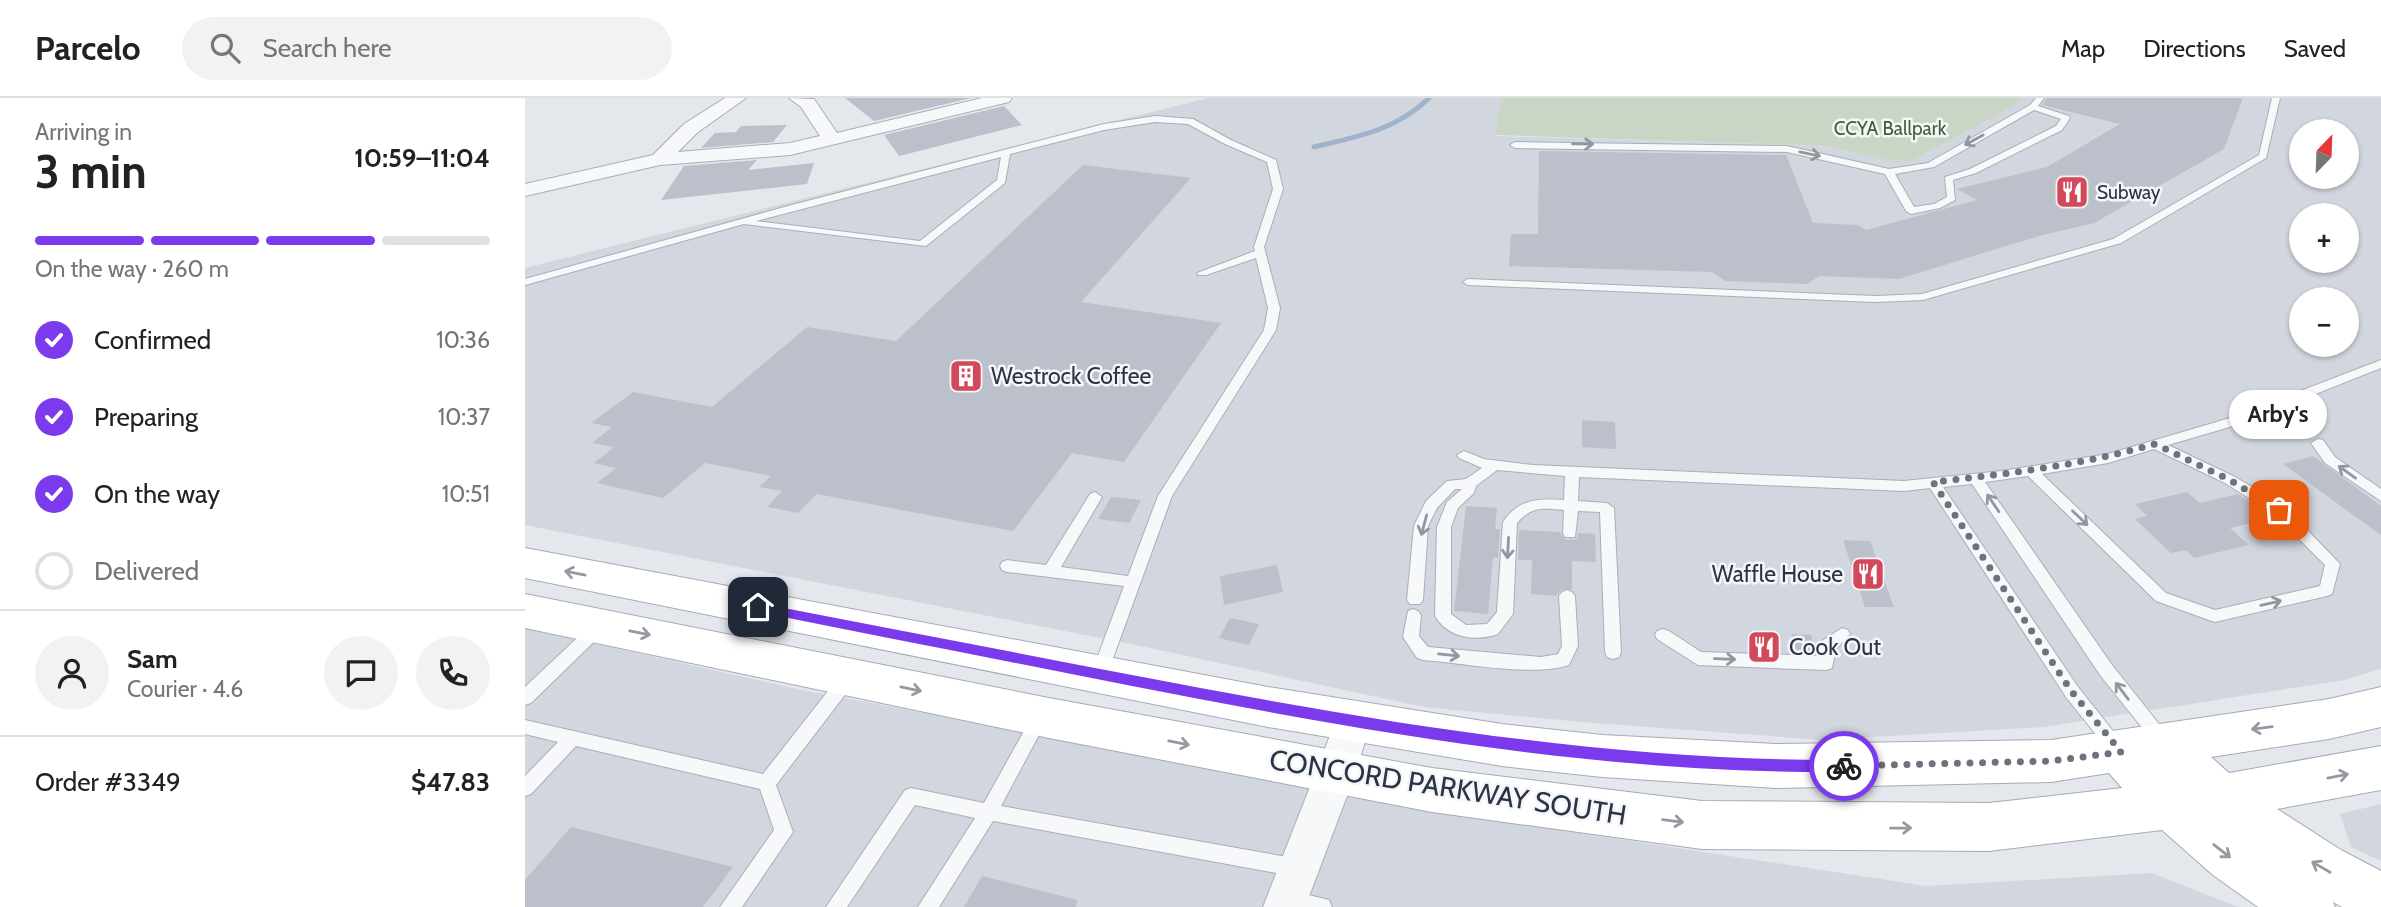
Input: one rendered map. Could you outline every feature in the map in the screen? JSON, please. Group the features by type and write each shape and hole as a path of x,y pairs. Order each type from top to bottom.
{"main road":[{"name":"CONCORD PARKWAY SOUTH","path":"525,563 1268,707 1502,745 1602,756 1776,766 2051,761 2329,719 2381,707"},
{"name":"CONCORD PARKWAY SOUTH","path":"525,611 1041,716 1432,790 1702,825 1989,827 2171,806 2381,768"},
{"path":"2143,748 2223,797 2307,859 2381,900"},
{"path":"2143,748 2171,806 2233,860 2308,907"}],"street":[{"path":"525,190 660,159 691,128 737,98"},
{"path":"799,98 808,103 832,141"},
{"path":"525,185 660,159 790,149 1003,98"},
{"path":"1298,895 1353,721"}],"lane":[{"path":"1515,145 1787,149 1889,172 1931,164 2033,107 2040,98"},
{"path":"1468,282 1875,299 1923,297 2115,242 2263,156 2276,98"},
{"path":"1889,172 1911,211 1937,206 1952,198 1948,179 1973,171 2059,128 2066,118 2033,107"},
{"path":"525,282 740,222 1006,153 1104,128 1155,119 1190,121 1271,160 1278,189 1259,247 1274,307 1270,330 1165,496 1100,673"},
{"path":"740,222 922,244 1002,181 1006,153"},
{"path":"1202,273 1260,253"},
{"path":"1464,455 1493,466 1904,486 2031,471 2108,458 2235,421 2381,364"},
{"path":"2318,443 2330,460 2381,496"},
{"path":"2031,471 2161,597 2215,616 2327,590 2333,564 2279,510 2230,480 2155,444"},
{"path":"1493,466 1469,484 1452,484 1431,505 1421,526 1411,637 1423,653 1541,664 1563,660 1570,646 1567,596"},
{"path":"1570,533 1572,471"},
{"path":"1975,478 2106,670 2143,748"},
{"path":"1933,482 2072,692 2143,748"},
{"path":"1469,484 1469,491 1452,506 1444,527 1443,616 1457,628 1473,633 1492,630 1504,614 1510,522 1521,509 1542,503 1607,508 1613,652"},
{"path":"1049,572 1095,497"},
{"path":"1007,566 1133,582"},
{"path":"525,698 600,626"},
{"path":"1663,635 1699,658 1826,663 1828,646 1842,634"},
{"path":"767,783 849,677"},
{"path":"928,907 988,813 1041,716"},
{"path":"525,727 767,783"},
{"path":"525,788 573,738"},
{"path":"730,907 784,832 767,783"},
{"path":"836,907 911,796 988,813 1298,895"}],"shaded area":[{"path":"1208,98 1501,98 1496,136 1829,146 1887,160 1911,161 2018,104 2022,98 2381,98 2381,669 2344,680 2043,727 1822,740 1582,722 1424,707 1131,644 525,525 525,268"},
{"path":"525,628 802,690 1521,824 1926,886 2152,873 2238,907 525,907"},
{"path":"2381,804 2381,861 2351,847 2340,814"}],"green space":[{"name":"CCYA Ballpark","path":"1501,98 2022,98 2018,104 1911,161 1887,160 1829,146 1495,135"}],"building":[{"path":"845,98 971,98 874,121"},
{"path":"2047,98 2243,98 2224,149 2094,223 2039,236 1899,279 1819,276 1808,284 1726,281 1711,272 1509,266 1511,234 1538,234 1539,151 1786,155 1813,223 1858,225 1866,230 1977,200 1957,189 2047,167 2120,124 2042,105"},
{"path":"1004,106 1022,125 899,156 884,135"},
{"path":"787,125 773,142 701,148 715,133 736,132 741,126"},
{"path":"757,160 748,170 814,163 807,184 661,200 684,166"},
{"name":"Westrock Coffee","path":"1083,165 1191,178 1081,302 1221,323 1124,462 1072,453 1013,531 817,494 798,513 767,507 782,491 759,487 771,476 705,463 663,498 597,483 616,468 594,463 614,447 592,443 612,427 591,423 633,392 712,407 807,327 896,341"},
{"path":"1582,420 1615,422 1616,449 1582,447"},
{"path":"2313,456 2381,506 2381,535 2283,464"},
{"path":"2187,492 2200,503 2238,494 2274,518 2230,528 2249,545 2194,558 2186,550 2171,553 2135,519 2147,516 2135,504"},
{"path":"1111,497 1141,500 1129,523 1098,519"},
{"path":"1466,506 1497,508 1495,529 1500,529 1498,558 1493,558 1488,614 1454,611"},
{"path":"1519,530 1560,532 1565,540 1577,539 1578,533 1595,534 1596,562 1572,561 1572,589 1561,590 1556,596 1531,594 1532,560 1518,560"},
{"name":"Waffle House","path":"1843,540 1870,541 1894,607 1865,607"},
{"path":"1277,565 1283,592 1224,605 1220,576"},
{"path":"1230,618 1259,624 1249,645 1219,638"},
{"path":"1792,634 1811,635 1816,653 1795,653"},
{"path":"571,827 733,867 703,907 525,907 525,880"},
{"path":"982,876 1077,900 1076,907 964,907"}],"waterway":[{"path":"1314,147 1360,136 1390,125 1417,109 1429,98"}],"way so far":[{"path":"1844,766 2051,761 2121,752 2072,692 1933,482 2002,475 2108,458 2155,444 2230,480 2279,510"}],"place":[{"name":"Subway","path":"2072,192"},
{"name":"Westrock Coffee","path":"966,376"},
{"name":"Arby's","path":"2279,510"},
{"name":"Waffle House","path":"1868,574"},
{"name":"Cook Out","path":"1764,647"}],"route":[{"path":"758,607 1268,707 1502,745 1626,758 1776,766 1844,766"}]}
